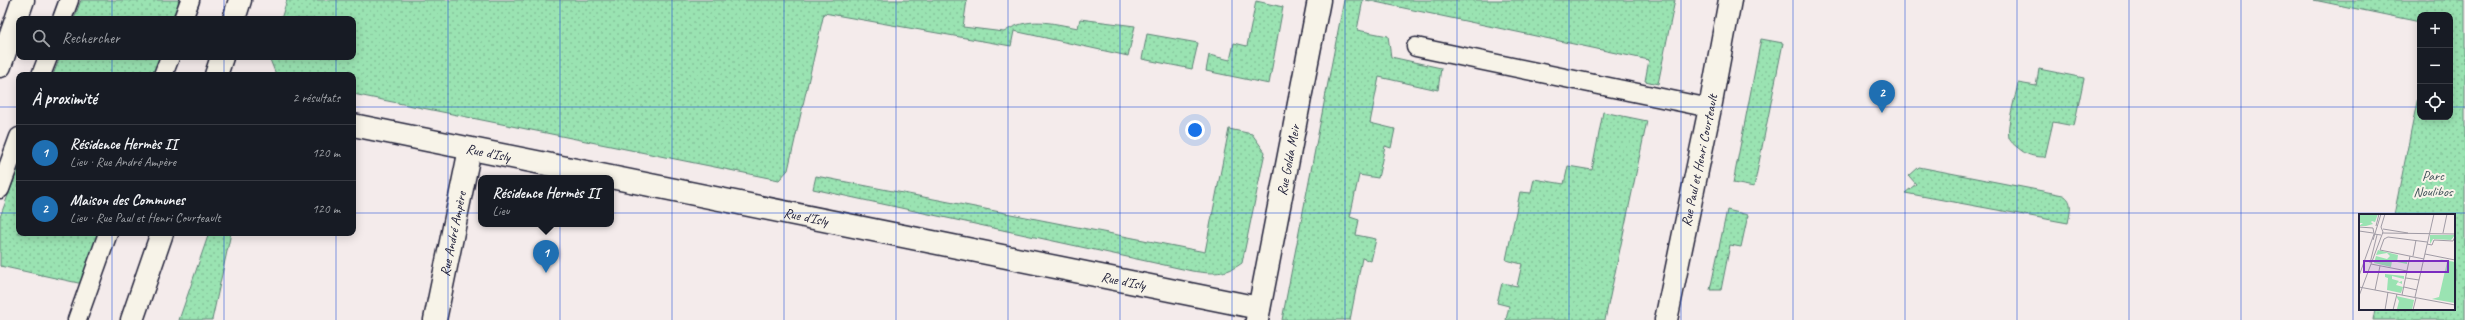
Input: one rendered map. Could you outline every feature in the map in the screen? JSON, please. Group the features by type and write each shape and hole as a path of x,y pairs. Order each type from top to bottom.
{"street":[{"path":"17,16 23,0"},
{"path":"235,16 240,0"},
{"name":"Rue Golda Meir","path":"1258,314 1319,0"},
{"name":"Rue Paul et Henri Courteault","path":"1666,320 1710,108 1730,0"},
{"path":"0,66 16,20"},
{"path":"217,72 221,60"},
{"name":"Rue d'Isly","path":"356,126 594,175"},
{"name":"Rue André Ampère","path":"435,320 470,149"},
{"name":"Rue d'Isly","path":"614,179 1258,314"},
{"path":"132,320 161,236"}],"lane":[{"path":"63,16 69,0"},
{"path":"184,16 190,0"},
{"path":"1416,47 1710,108"},
{"path":"42,72 47,60"},
{"path":"164,72 169,60"},
{"path":"0,189 16,145"},
{"path":"77,320 107,236"}],"green space":[{"path":"81,0 185,0 179,16 75,16"},
{"path":"287,0 967,0 963,27 1004,32 1022,24 1040,22 1078,28 1080,19 1135,26 1128,56 1014,31 1011,46 824,13 788,170 779,180 356,95 356,72 275,72 270,60 356,60 356,16 282,16"},
{"path":"1344,0 1363,0 1357,30 1388,36 1391,57 1441,68 1438,90 1379,77 1370,123 1395,129 1391,148 1385,146 1378,178 1359,175 1350,217 1359,220 1356,235 1376,239 1371,261 1362,258 1350,320 1282,320"},
{"path":"1366,0 1675,0 1658,84 1645,81 1649,60"},
{"name":"Parc Noulibos","path":"2314,0 2465,0 2465,320 2373,320 2375,310 2455,310 2455,214 2394,214 2417,102 2417,120 2453,120 2453,12 2417,12 2417,21"},
{"path":"1256,1 1283,7 1269,84 1206,71 1209,55 1230,60 1234,43 1247,46"},
{"path":"1147,34 1198,43 1192,69 1142,59"},
{"path":"1761,39 1783,43 1754,187 1733,183"},
{"path":"59,60 164,60 159,72 54,72"},
{"path":"2039,69 2084,78 2074,126 2053,122 2045,157 2033,156 2022,151 2011,142 2008,133 2018,83 2036,86"},
{"path":"1603,112 1647,121 1605,320 1506,320 1509,306 1497,303 1502,283 1517,286 1522,264 1506,260 1520,192 1531,193 1534,179 1564,184 1568,166 1592,170"},
{"path":"1229,129 1252,134 1265,152 1242,263 1230,270 1218,273 1192,271 813,189 816,176 1205,252"},
{"path":"1919,167 2063,195 2069,200 2070,204 2068,223 1905,193 1916,184 1909,176"},
{"path":"16,174 16,236 100,236 83,284 0,266 0,217"},
{"path":"1727,210 1748,215 1741,247 1730,245 1721,290 1710,290"},
{"path":"208,236 230,236 212,320 179,320"}],"place":[{"name":"Maison des Communes","path":"1882,113"},
{"name":"Résidence Hermès II","path":"546,273"}]}
